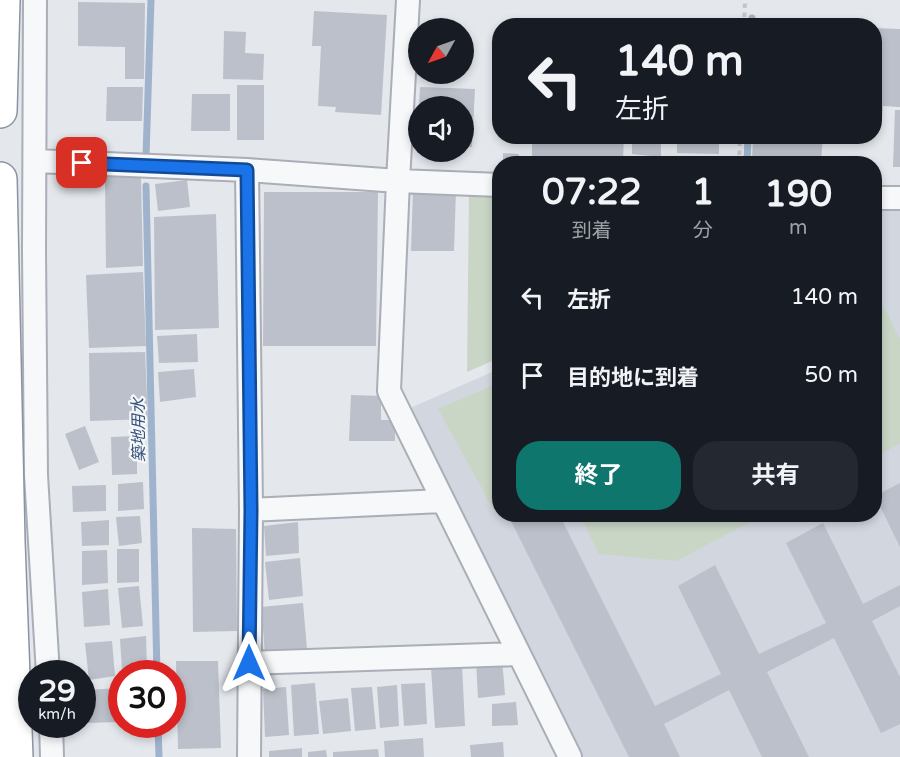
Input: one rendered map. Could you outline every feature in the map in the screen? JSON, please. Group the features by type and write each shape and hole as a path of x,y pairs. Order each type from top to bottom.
{"highway":[{"path":"0,111 3,0"},
{"path":"0,179 8,542 16,757"}],"street":[{"path":"35,0 36,475 47,660"},
{"path":"408,0 389,391 570,757"},
{"path":"35,161 247,170 398,181 492,185"},
{"path":"247,170 251,510 249,757"},
{"path":"882,198 900,198"},
{"path":"251,510 442,501"},
{"path":"249,663 519,654"},
{"path":"51,738 52,757"}],"path":[{"path":"744,18 745,0"}],"shaded area":[{"path":"900,206 900,757 580,757 408,409 492,372 492,522 882,522 882,207"}],"green space":[{"path":"469,194 492,195 492,361 467,372"},
{"path":"882,304 900,339 900,443 882,453"},
{"path":"492,386 492,507 438,409"},
{"path":"583,522 751,522 676,561 599,554"}],"building":[{"path":"78,2 145,3 144,79 125,79 125,47 78,46"},
{"path":"314,11 387,15 381,115 335,112 336,107 318,106 321,46 312,46"},
{"path":"882,28 900,29 900,107 883,106 882,118"},
{"path":"224,31 246,32 245,53 264,54 263,80 223,79"},
{"path":"237,85 264,85 264,140 237,140"},
{"path":"107,87 143,87 142,121 106,121"},
{"path":"420,87 475,89 474,108 474,96 420,96"},
{"path":"192,94 230,94 230,131 191,131"},
{"path":"895,110 900,110 900,167 893,167"},
{"path":"532,144 624,144 623,156 532,156"},
{"path":"632,144 661,144 661,156 632,154"},
{"path":"677,144 719,144 719,154 677,153"},
{"path":"753,144 822,144 821,156 752,156"},
{"path":"503,153 519,154 519,156 503,156"},
{"path":"105,177 141,177 143,266 106,268"},
{"path":"187,180 190,207 158,211 155,184"},
{"path":"413,189 456,190 454,251 411,251"},
{"path":"264,192 378,192 376,346 263,346"},
{"path":"216,214 219,328 155,330 154,217"},
{"path":"143,272 146,346 89,348 86,275"},
{"path":"197,334 198,362 159,363 157,336"},
{"path":"145,352 148,419 90,421 89,353"},
{"path":"194,369 196,397 160,402 158,372"},
{"path":"351,395 381,396 381,420 395,420 395,441 349,441"},
{"path":"85,426 99,462 79,470 65,434"},
{"path":"137,436 137,474 112,475 111,437"},
{"path":"143,482 144,509 118,511 118,484"},
{"path":"900,483 900,547 882,510 882,492"},
{"path":"106,485 106,511 73,512 72,486"},
{"path":"140,516 142,543 119,546 116,517"},
{"path":"109,520 109,545 82,546 81,522"},
{"path":"298,522 299,553 266,556 264,526"},
{"path":"512,522 563,522 655,706 721,674 678,586 715,565 759,654 826,623 786,543 823,523 863,604 900,585 900,606 872,621 900,677 900,724 881,733 834,638 767,672 809,757 762,757 729,690 664,724 680,757 629,757"},
{"path":"192,528 236,529 237,631 193,632"},
{"path":"117,549 139,549 139,582 117,583"},
{"path":"107,550 108,583 82,585 82,551"},
{"path":"300,558 303,596 269,600 265,562"},
{"path":"139,586 143,626 122,628 118,588"},
{"path":"108,589 110,625 84,627 82,592"},
{"path":"303,603 307,649 265,653 261,607"},
{"path":"146,636 147,660 121,660 120,639"},
{"path":"112,641 114,660 108,660 108,677 96,679 96,660 87,660 85,643"},
{"path":"502,658 505,695 478,698 476,660"},
{"path":"186,661 218,661 221,748 178,749 178,738 186,738"},
{"path":"462,665 465,726 435,728 431,668"},
{"path":"315,683 319,734 294,736 291,685"},
{"path":"425,683 427,724 404,726 401,684"},
{"path":"397,685 399,726 380,728 377,687"},
{"path":"286,687 289,735 265,737 263,689"},
{"path":"372,687 376,729 355,731 351,688"},
{"path":"96,689 108,689 108,722 96,723"},
{"path":"348,698 351,731 323,734 319,701"},
{"path":"516,702 518,725 492,726 492,704"},
{"path":"423,738 424,757 385,757 384,741"},
{"path":"503,742 504,757 471,757 470,745"},
{"path":"302,748 302,757 269,757 269,751"},
{"path":"378,749 379,757 333,757 333,752"},
{"path":"326,750 327,757 308,757 308,752"}],"waterway":[{"name":"築地用水","path":"146,157 151,0"},
{"path":"747,156 748,144"},
{"name":"築地用水","path":"146,186 157,660"},
{"name":"築地用水","path":"158,738 159,757"}],"route":[{"path":"82,163 247,170 251,510 249,663"}]}
